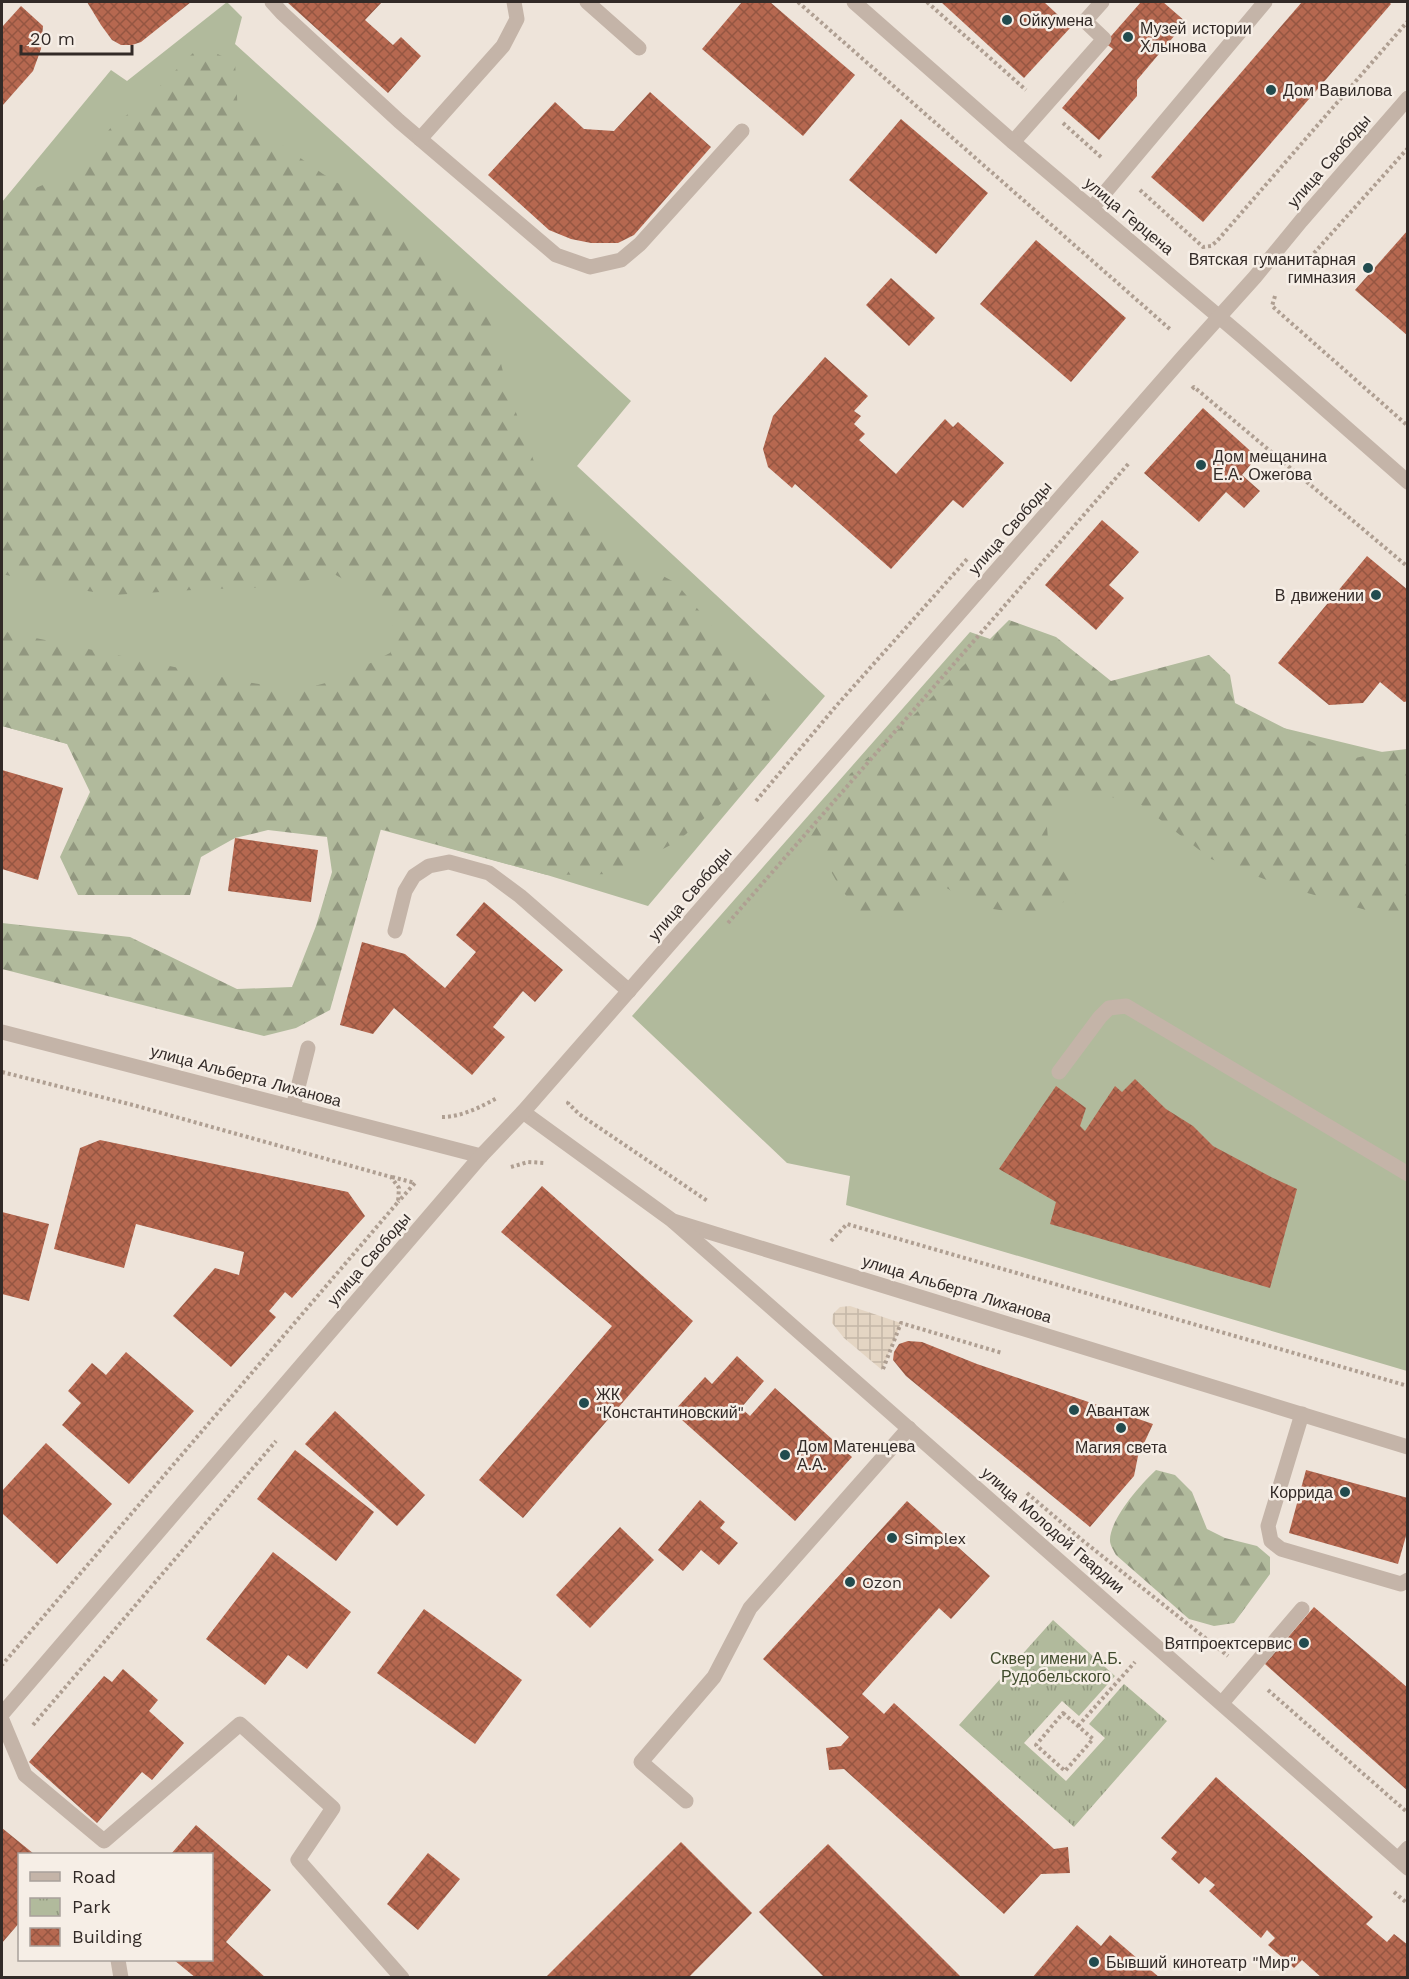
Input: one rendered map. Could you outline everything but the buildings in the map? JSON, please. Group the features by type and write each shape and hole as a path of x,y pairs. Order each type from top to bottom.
{"street":[{"path":"272,2 420,139 556,255 590,267 621,260 640,244 742,131"},
{"path":"420,139 503,46 517,19 514,2"},
{"path":"588,2 639,48"},
{"name":"улица Герцена","path":"854,2 1013,142 1219,316 1407,482"},
{"path":"1013,142 1104,39 1085,21 1102,2"},
{"path":"1092,208 1265,2"},
{"name":"улица Свободы","path":"2,1714 481,1156 523,1112 1219,316 1255,278 1407,98"},
{"path":"394,931 405,891 414,876 429,867 449,862 489,873 520,896 629,991"},
{"path":"1059,1072 1109,1008 1126,1006 1407,1174"},
{"name":"улица Альберта Лиханова","path":"2,1032 481,1156"},
{"path":"293,1107 308,1048"},
{"name":"улица Альберта Лиханова","path":"523,1112 673,1221 1407,1447"},
{"name":"улица Молодой Гвардии","path":"673,1221 1222,1703 1404,1858"},
{"path":"1302,1414 1268,1526 1271,1540 1281,1549 1357,1572 1401,1584 1407,1580"},
{"path":"686,1801 641,1762 714,1677 750,1608 909,1428"},
{"path":"1222,1703 1302,1609"},
{"path":"2,1720 25,1775 104,1848 240,1724 333,1808 298,1860 402,1977"},
{"path":"118,1961 121,1977"}],"path":[{"path":"798,2 1171,330"},
{"path":"1299,270 1407,148"},
{"path":"1275,296 1272,306 1407,426"},
{"path":"1186,396 1194,387 1407,567"},
{"path":"722,929 1135,457"},
{"path":"753,804 837,705 972,554"},
{"path":"2,1072 133,1105 415,1183 2,1665"},
{"path":"438,1117 449,1117 482,1106 504,1091"},
{"path":"575,1095 568,1103 579,1114 718,1209"},
{"path":"505,1174 513,1165"},
{"path":"391,1177 399,1188 398,1202"},
{"path":"824,1248 847,1224 1407,1386"},
{"path":"882,1370 902,1323 1013,1356"},
{"path":"13,1749 283,1432"},
{"path":"1018,1486 1248,1672 1407,1813"},
{"path":"1078,1726 1135,1662"},
{"path":"1063,1713 1078,1726 1093,1739 1065,1771 1036,1744 1063,1713"}],"green space":[{"path":"227,2 242,17 235,44 631,401 577,466 825,696 648,906 547,875 2,726 2,202 111,70 127,81"},
{"path":"200,46 235,62 238,114 323,174 394,217 466,284 490,319 507,388 539,475 624,555 676,583 758,681 776,710 769,762 678,841 616,874 547,875 381,829 330,1010 296,1028 264,1036 2,969 2,923 130,937 237,989 292,987 316,926 332,872 327,837 268,830 235,838 201,857 190,895 78,895 60,857 90,792 67,744 2,726 2,631 246,682 299,690 337,680 390,653 394,607 334,574 280,587 112,595 2,574 2,214 21,194 72,173 114,124 141,105"},
{"path":"1009,620 1056,637 1111,681 1209,655 1230,675 1235,703 1347,760 1407,749 1407,922 1280,885 1211,859 1140,804 1074,788 1046,814 1048,839 1076,893 1044,916 978,907 945,887 904,915 866,917 842,891 811,836 850,774 916,713"},
{"path":"970,632 1155,697 1407,758 1407,1371 846,1205 850,1176 787,1163 632,1016"},
{"path":"1156,1470 1175,1475 1192,1492 1207,1529 1225,1538 1257,1546 1270,1557 1270,1574 1234,1623 1214,1626 1189,1619 1116,1555 1112,1548 1111,1532 1120,1513"},
{"name":"Сквер имени А.Б. Рудобельского","path":"1053,1620 1115,1676 1079,1716 1062,1701 1024,1743 1066,1781 1105,1738 1089,1724 1124,1684 1167,1721 1074,1827 959,1725"}],"shaded area":[{"path":"850,1306 901,1323 882,1370 844,1338 832,1323 833,1314 840,1307"}],"place":[{"name":"Ойкумена","path":"1007,20"},
{"name":"Музей истории Хлынова","path":"1128,37"},
{"name":"Дом Вавилова","path":"1271,90"},
{"name":"Вятская гуманитарная гимназия","path":"1368,268"},
{"name":"Дом мещанина Е.А. Ожегова","path":"1201,465"},
{"name":"В движении","path":"1376,595"},
{"name":"ЖК \"Константиновский\"","path":"584,1403"},
{"name":"Авантаж","path":"1074,1410"},
{"name":"Магия света","path":"1121,1428"},
{"name":"Дом Матенцева А.А.","path":"785,1455"},
{"name":"Коррида","path":"1345,1492"},
{"name":"Simplex","path":"892,1538"},
{"name":"Ozon","path":"850,1582"},
{"name":"Вятпроектсервис","path":"1304,1643"},
{"name":"Бывший кинотеатр \"Мир\"","path":"1094,1962"}]}
